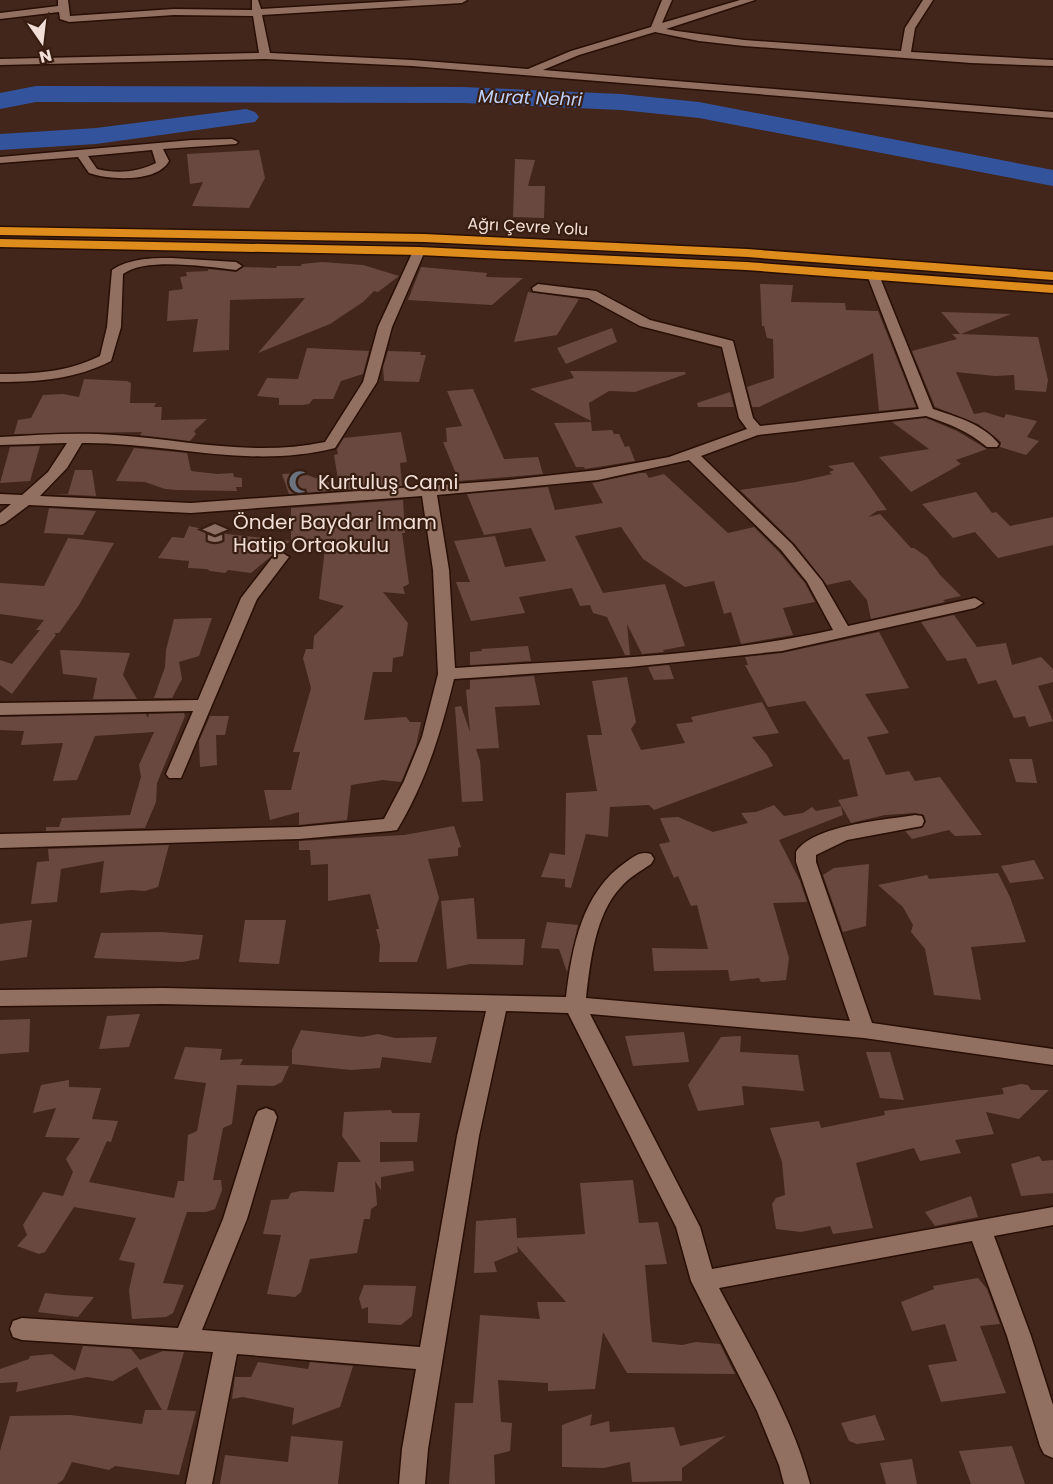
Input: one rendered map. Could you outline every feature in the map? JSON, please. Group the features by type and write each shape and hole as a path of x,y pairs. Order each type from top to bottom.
{"highway":[{"name":"Ağrı Çevre Yolu","path":"0,231 424,238 747,253 1053,276"},
{"name":"Ağrı Çevre Yolu","path":"0,243 419,251 746,266 1053,289"}],"street":[{"path":"202,0 204,13"},
{"path":"255,0 265,56"},
{"path":"0,16 63,4 64,17 69,19 257,12 361,3 457,0"},
{"path":"656,29 667,0"},
{"path":"529,73 574,53 750,0"},
{"path":"905,55 910,28 928,0"},
{"path":"656,29 716,41 1053,63"},
{"path":"0,62 265,56 412,63 1053,115"},
{"path":"0,160 156,146 232,142"},
{"path":"81,153 93,171 108,175 121,174 147,171 161,165 163,161 156,146"},
{"path":"0,441 113,439 254,454 313,449 330,445 370,382 385,327 419,251"},
{"path":"0,378 25,378 66,373 91,366 106,358 112,342 117,273 124,267 148,262 236,266"},
{"path":"873,275 927,412"},
{"path":"538,288 591,294 645,323 681,334 728,344 746,418 756,431"},
{"path":"0,499 191,508 429,492 598,475 692,455 756,431 927,412 958,422 978,432 992,444"},
{"path":"0,520 27,500 67,460 76,439"},
{"path":"692,455 789,552 814,581 832,617 844,633"},
{"path":"0,841 299,833 390,825 413,781 431,736 447,674 441,570 429,492"},
{"path":"175,774 249,598 281,558"},
{"path":"447,674 695,655 782,645 975,603"},
{"path":"0,709 203,705"},
{"path":"864,1030 806,862 806,852 816,844 844,835 915,821"},
{"path":"644,859 611,884 598,905 580,965 575,1005 688,1227 703,1281 768,1407 792,1465 797,1484"},
{"path":"0,998 163,996 575,1005 864,1030 1053,1057"},
{"path":"412,1484 415,1449 468,1136 498,1002"},
{"path":"186,1339 235,1219 266,1117"},
{"path":"703,1281 1051,1216"},
{"path":"980,1229 1019,1336 1053,1446"},
{"path":"22,1329 227,1342 430,1359"},
{"path":"199,1484 227,1342"}],"building":[{"path":"259,150 265,178 249,208 192,206 203,182 190,184 187,154"},
{"path":"515,159 535,160 528,186 545,186 544,218 513,217"},
{"path":"322,262 363,265 399,276 378,292 374,291 363,302 330,324 258,353 305,298 230,300 229,350 193,352 198,319 167,321 169,291 183,289 180,277 187,276 186,272 208,271 208,269 236,272 244,267 276,268 277,266 301,266"},
{"path":"421,267 487,273 486,277 523,278 492,305 408,300"},
{"path":"760,284 793,285 791,302 845,303 846,310 878,311 916,407 879,411 873,353 759,407 752,407 747,387 774,378 773,339 767,338 764,326 762,326"},
{"path":"528,292 579,299 557,335 514,342"},
{"path":"941,312 1011,314 961,334 1038,337 1048,380 1046,392 1015,390 1014,375 995,376 956,372 974,414 985,412 1004,418 1006,414 1037,421 1027,437 1039,441 1026,455 1000,447 1001,442 978,424 935,407 912,351 957,339 952,334 960,334"},
{"path":"612,328 617,342 566,364 557,348"},
{"path":"307,348 369,351 363,374 341,381 333,399 313,399 309,404 302,405 279,405 279,398 257,396 267,378 298,379"},
{"path":"388,351 421,352 420,355 426,355 419,382 384,381 383,367"},
{"path":"570,371 685,372 686,374 635,392 609,391 589,403 591,421 530,389 574,378"},
{"path":"84,379 131,383 130,403 156,403 154,407 162,407 161,420 207,419 194,431 196,434 190,441 140,435 142,432 14,434 18,420 31,418 43,395 63,394 79,397"},
{"path":"473,389 504,459 538,457 543,474 459,481 443,442 447,442 446,428 462,426 447,391"},
{"path":"730,392 734,407 698,407 697,403"},
{"path":"926,418 957,431 987,449 956,460 961,464 911,492 879,457 929,449 892,422"},
{"path":"591,422 592,431 612,430 614,434 619,434 625,447 629,446 635,461 585,469 576,467 554,423"},
{"path":"401,432 407,462 400,463 402,486 289,494 282,474 301,473 339,486 334,455 338,454 337,449 344,438"},
{"path":"40,446 30,481 0,483 10,447"},
{"path":"134,448 187,453 191,471 233,473 234,477 242,478 242,487 236,487 237,491 177,490 165,489 145,482 116,481"},
{"path":"853,462 887,510 877,511 868,517 880,514 911,548 927,557 940,575 961,596 943,600 945,602 871,619 867,600 850,580 827,585 794,543 740,490 832,474 829,472 834,470 828,466"},
{"path":"75,470 92,470 96,496 52,494 68,494"},
{"path":"646,473 649,478 664,474 728,533 754,527 779,552 805,583 815,602 783,608 793,635 741,644 731,612 724,614 714,581 685,587 643,559 621,527 575,536 603,593 665,584 685,646 663,650 664,652 642,654 627,624 630,655 625,655 607,617 593,613 590,605 580,606 572,588 519,597 525,613 471,621 456,582 470,582 454,541 495,536 505,567 546,561 531,528 484,535 467,494 548,487 555,510 603,503 592,483"},
{"path":"976,492 992,513 996,512 1010,526 1053,517 1053,545 998,558 975,532 953,538 922,504"},
{"path":"403,500 405,533 402,533 409,584 403,587 405,594 383,592 408,623 403,656 393,658 392,672 373,672 364,720 406,717 410,722 421,722 416,746 402,780 401,782 383,780 351,785 347,820 299,825 299,812 270,820 264,790 291,790 300,752 293,752 311,688 303,658 306,649 313,649 314,636 344,606 319,599 326,540 291,542 291,508"},
{"path":"49,508 96,511 83,535 44,533"},
{"path":"189,526 227,534 290,541 251,573 228,570 225,573 188,568 189,561 158,558 172,537 184,538"},
{"path":"68,538 114,543 79,605 59,633 54,633 56,635 12,694 0,685 0,660 12,664 40,630 36,630 44,620 0,614 0,583 44,586"},
{"path":"954,615 977,647 1006,643 1012,665 1041,657 1053,669 1053,682 1038,686 1053,721 1029,727 1025,716 1014,718 996,680 978,684 966,658 947,661 921,622"},
{"path":"212,618 199,656 179,662 182,679 172,698 154,698 165,667 166,650 174,619"},
{"path":"879,632 909,688 865,694 889,733 867,737 886,775 909,771 915,781 940,777 982,835 955,836 949,830 912,839 905,831 922,828 926,822 924,815 915,813 885,815 851,823 838,800 858,796 849,759 844,760 805,701 768,707 745,665 748,665 745,657 782,653"},
{"path":"528,646 531,661 470,665 470,652 482,651 481,649"},
{"path":"60,650 130,653 123,675 137,699 93,699 97,678 63,674"},
{"path":"669,665 674,679 654,680 648,667"},
{"path":"534,676 540,705 495,707 499,748 476,749 480,761 483,801 462,802 455,707 461,706 470,732 466,690 470,689 470,680"},
{"path":"627,677 636,722 631,729 641,750 685,743 676,724 693,722 691,717 762,702 779,733 752,737 773,766 654,810 649,805 610,807 608,837 586,834 571,888 565,887 565,879 541,877 550,853 565,855 566,793 597,791 587,735 602,735 592,681"},
{"path":"184,713 185,716 157,783 156,802 145,828 46,831 46,827 59,827 62,818 130,815 141,777 139,765 154,732 95,736 77,780 53,781 63,743 21,745 24,731 0,730 0,717 146,714 148,718 149,714"},
{"path":"210,716 229,716 225,735 216,735 217,765 200,767 199,741"},
{"path":"1009,759 1032,759 1037,783 1016,782"},
{"path":"774,805 784,816 803,813 812,807 816,811 841,806 843,815 779,840 800,881 807,902 773,903 789,958 786,980 761,982 759,978 730,981 728,970 654,971 652,948 708,949 697,905 691,906 678,876 674,878 659,844 670,842 660,818 678,817 713,832 748,823 741,813 756,812"},
{"path":"454,826 461,847 458,848 458,856 428,859 439,898 417,962 379,962 380,945 376,929 379,929 370,894 328,901 328,864 311,865 310,850 299,850 299,841 404,835"},
{"path":"169,845 158,887 145,891 100,893 104,861 61,869 57,902 31,904 37,862 49,861 48,849"},
{"path":"1034,860 1044,879 1010,883 1001,866"},
{"path":"869,864 866,926 843,932 823,875 834,868"},
{"path":"998,873 1010,897 1026,942 971,947 981,1000 934,995 925,949 911,932 913,925 903,907 878,885 927,875 929,879"},
{"path":"474,898 477,939 525,939 523,965 470,964 447,969 441,901"},
{"path":"32,920 27,957 0,961 0,924"},
{"path":"245,920 286,920 279,964 239,962"},
{"path":"547,922 578,925 567,972 559,949 541,948"},
{"path":"160,932 203,935 199,959 182,962 94,958 101,933"},
{"path":"140,1014 129,1047 99,1049 107,1016"},
{"path":"30,1019 29,1052 0,1054 0,1020"},
{"path":"301,1030 362,1037 378,1034 395,1038 437,1037 431,1063 382,1057 380,1068 351,1070 292,1064 292,1050"},
{"path":"684,1032 689,1062 633,1066 625,1036"},
{"path":"741,1036 740,1052 798,1055 804,1091 742,1086 744,1105 698,1111 688,1085 721,1037"},
{"path":"185,1047 222,1049 220,1060 243,1059 240,1065 289,1066 282,1082 274,1086 237,1085 232,1124 223,1128 213,1180 221,1180 222,1190 215,1209 206,1212 187,1212 163,1283 184,1285 173,1313 166,1317 132,1319 129,1290 135,1263 119,1260 136,1218 74,1207 45,1252 39,1254 17,1246 27,1235 23,1225 43,1192 63,1196 73,1172 66,1159 80,1138 45,1137 56,1108 33,1113 41,1085 69,1080 69,1087 101,1088 92,1119 118,1121 111,1142 107,1141 89,1182 174,1198 178,1181 184,1181 188,1135 197,1131 206,1083 174,1079"},
{"path":"866,1052 890,1052 904,1100 880,1098"},
{"path":"1028,1085 1031,1090 1049,1090 1019,1119 986,1112 994,1134 955,1140 961,1153 920,1161 914,1148 856,1163 873,1228 833,1234 830,1226 801,1232 776,1229 772,1204 776,1198 785,1195 782,1162 770,1128 819,1121 821,1128 885,1115 884,1111 1004,1094 1002,1088"},
{"path":"391,1110 392,1113 420,1113 417,1142 380,1142 380,1162 413,1161 414,1171 381,1177 381,1190 375,1181 377,1205 371,1209 370,1219 364,1219 357,1253 310,1259 301,1292 295,1297 267,1294 281,1235 263,1234 271,1200 288,1199 291,1193 300,1191 334,1192 338,1162 361,1162 342,1136 344,1112"},
{"path":"1039,1156 1042,1161 1053,1160 1053,1193 1021,1196 1011,1164"},
{"path":"633,1180 639,1223 658,1222 667,1264 645,1265 652,1342 682,1345 696,1342 720,1344 735,1374 627,1373 603,1332 595,1389 548,1391 548,1383 498,1380 501,1422 512,1423 510,1451 494,1455 495,1484 449,1484 455,1403 473,1403 480,1315 540,1319 537,1302 566,1302 517,1246 518,1252 494,1262 497,1272 474,1273 476,1221 516,1218 517,1238 585,1234 580,1183"},
{"path":"971,1196 978,1217 935,1226 925,1212"},
{"path":"978,1278 987,1289 1000,1324 980,1326 1006,1393 941,1402 928,1365 957,1361 945,1324 912,1331 901,1302 934,1289 933,1286"},
{"path":"364,1285 416,1286 412,1316 401,1325 368,1323 368,1307 362,1309 359,1298"},
{"path":"45,1293 94,1297 78,1317 38,1312"},
{"path":"83,1346 131,1349 140,1360 163,1351 184,1352 167,1410 196,1411 179,1475 115,1466 109,1470 72,1462 63,1480 57,1484 0,1484 0,1451 10,1416 70,1415 142,1424 145,1410 162,1410 137,1367 113,1381 87,1377 16,1392 18,1382 0,1383 0,1369 29,1359 30,1356 52,1354 75,1371"},
{"path":"258,1362 308,1369 310,1362 353,1366 340,1407 292,1425 294,1408 243,1397 232,1399 235,1377 251,1377"},
{"path":"592,1414 590,1426 609,1421 610,1432 674,1427 680,1446 726,1436 682,1468 682,1481 632,1482 630,1462 604,1468 562,1467 562,1425"},
{"path":"875,1415 885,1440 857,1444 849,1441 841,1423"},
{"path":"291,1436 343,1441 338,1484 220,1484 225,1455 288,1462"},
{"path":"1012,1446 1025,1484 971,1484 959,1451"},
{"path":"912,1459 917,1484 886,1484 880,1463"}],"waterway":[{"name":"Murat Nehri","path":"0,101 36,94 463,95 621,102 699,110 1053,178"},
{"path":"0,142 96,136 246,117"}],"place":[{"name":"Kurtuluş Cami","path":"300,482"},
{"name":"Önder Baydar İmam Hatip Ortaokulu","path":"215,533"}]}
